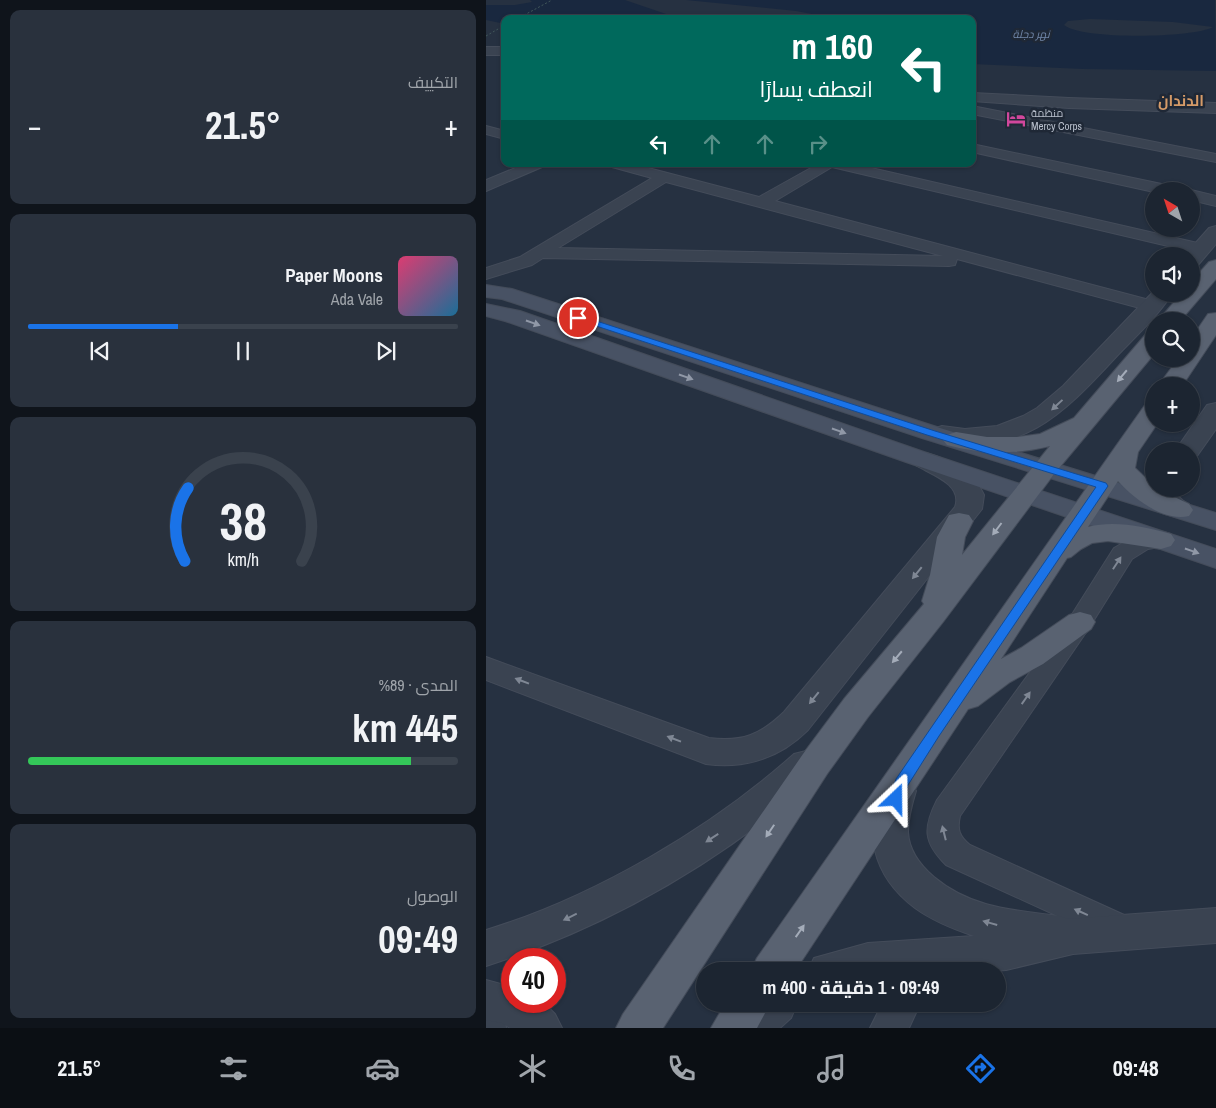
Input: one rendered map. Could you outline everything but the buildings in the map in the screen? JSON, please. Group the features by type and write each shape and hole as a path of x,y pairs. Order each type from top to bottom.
{"main road":[{"path":"1177,312 1216,266"},
{"path":"486,291 505,294 926,446 1024,494 1216,559"},
{"path":"486,310 512,316 926,446 956,440 981,445 1007,446 1034,443 1056,436 1075,426 1090,414"},
{"path":"1200,342 1216,319"},
{"path":"638,1028 842,727 1024,494 1145,350"},
{"path":"778,962 1145,423"},
{"path":"956,440 1102,486 1171,499"},
{"path":"1125,451 1122,468 1130,480 1143,491 1171,499 1216,522"},
{"path":"932,614 945,575 951,537 959,521"},
{"path":"1048,565 1066,546 1077,538 1093,534 1126,534 1161,540"},
{"path":"934,732 962,701 980,687 1032,656 1080,622"},
{"path":"733,1028 744,1012"}],"street":[{"path":"486,51 501,51"},
{"path":"486,56 501,56"},
{"path":"976,91 1103,99 1216,101"},
{"path":"976,97 1060,103 1216,108"},
{"path":"976,111 1216,158"},
{"path":"486,130 501,134"},
{"path":"976,149 1145,185"},
{"path":"486,186 530,167"},
{"path":"628,167 986,262 1145,298"},
{"path":"762,202 823,167"},
{"path":"848,167 1165,247"},
{"path":"486,287 508,277 533,257 665,176"},
{"path":"1200,198 1216,201"},
{"path":"1200,251 1216,232"},
{"path":"486,274 533,257 986,262"},
{"path":"486,668 706,751 736,753 750,751 777,739 787,730 968,509 970,493 926,446 966,437 992,435 1029,424 1061,401 1154,302"},
{"path":"1194,442 1216,410"},
{"path":"1125,932 958,855 946,842 941,828 943,818 948,809 1080,622 1123,554 1142,542 1161,540"},
{"path":"486,948 565,919 665,868 746,815 783,786 842,727"},
{"path":"901,783 891,815 890,836 896,858 906,875 923,892 943,905 964,915 993,925 1073,936"},
{"path":"941,962 1006,952 1073,936 1216,925"},
{"path":"864,962 882,962"},
{"path":"486,1000 504,1003 525,1012 540,1028"},
{"path":"749,1028 767,1012"},
{"path":"889,1028 898,1012"},
{"path":"486,1016 487,1028"}],"path":[{"path":"524,15 552,0"},
{"path":"486,36 501,28"}],"water":[{"path":"530,0 625,0 666,14 501,15 501,23 486,20 486,5 515,5 532,2"},
{"name":"نهر دجلة","path":"686,0 1215,0 1216,71 1083,69 976,64 976,15 817,15 796,11","holes":["1090,19 1173,22 1213,27 1202,31 1138,36 1092,33 1075,30 1064,25 1068,21"]}],"place":[{"name":"منظمة Mercy Corps","path":"1016,119"}],"district":[{"name":"الدندان","path":"1181,101"}],"route":[{"path":"578,318 931,433 1102,486 934,732 901,783 896,799"}]}
